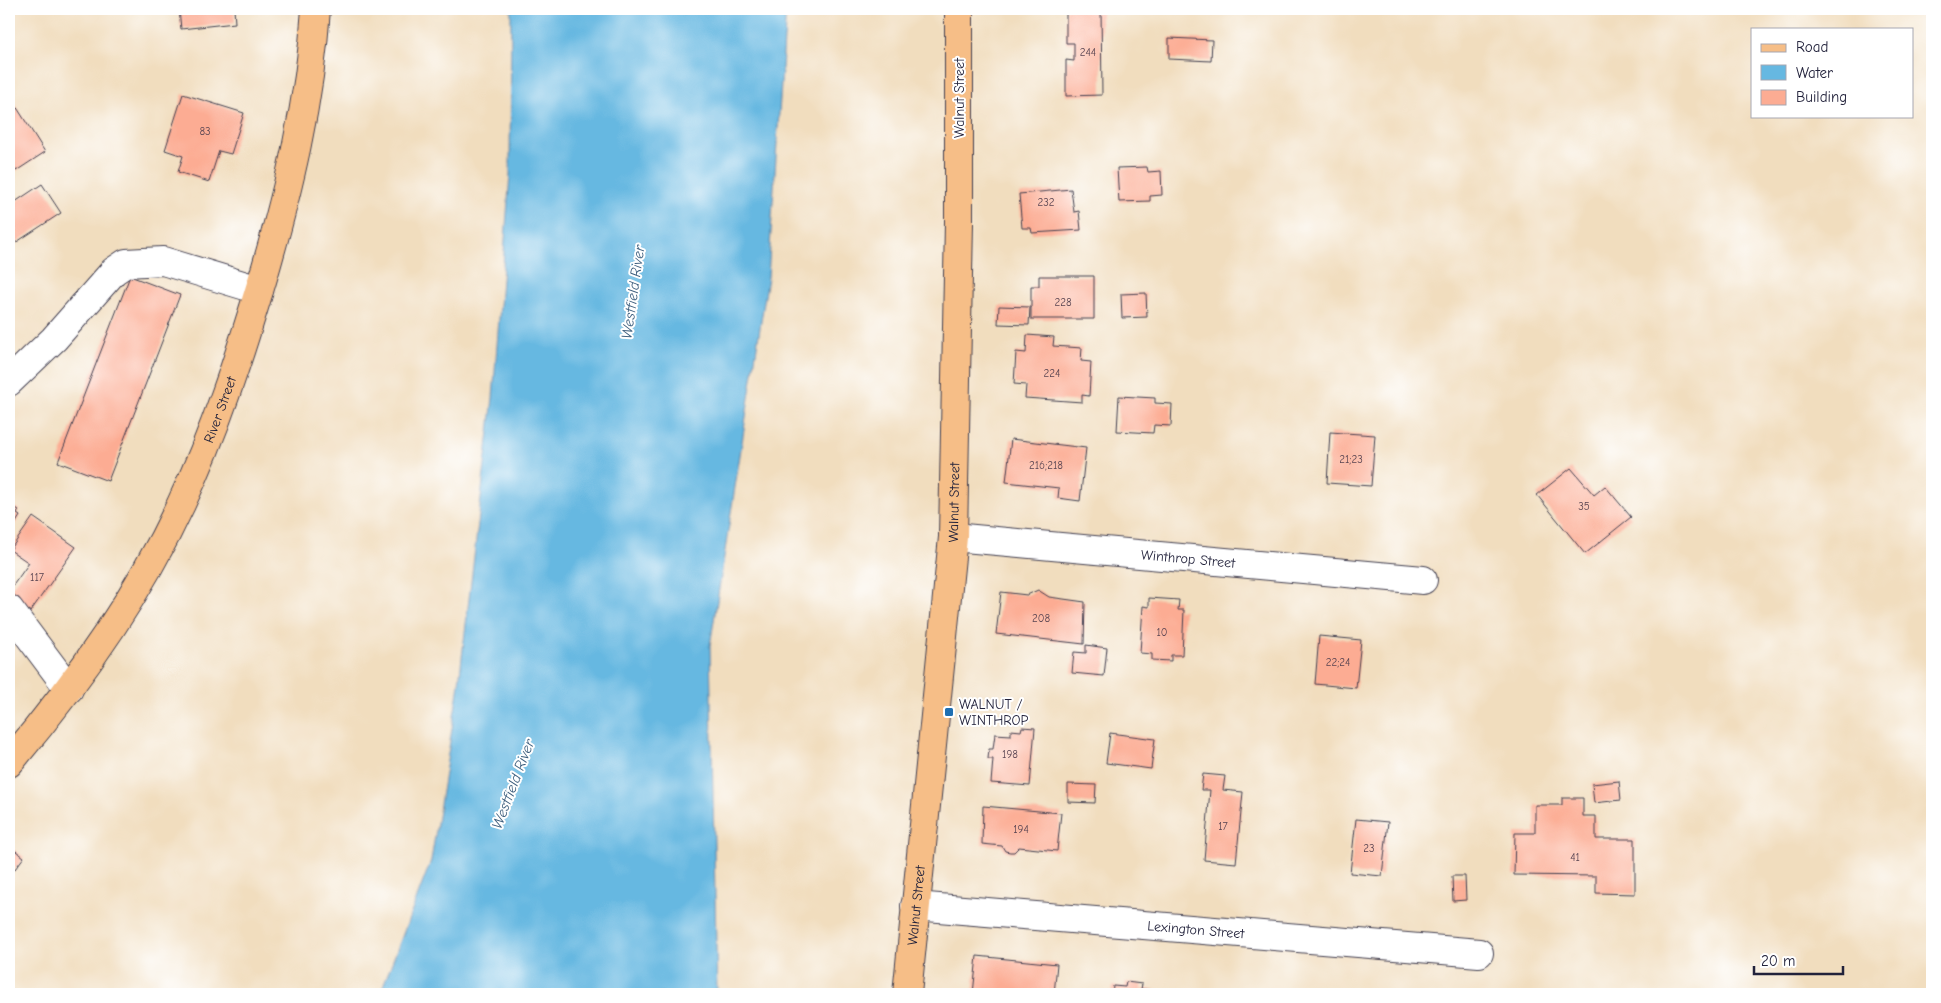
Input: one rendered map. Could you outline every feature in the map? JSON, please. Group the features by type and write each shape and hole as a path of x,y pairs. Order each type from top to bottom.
{"main road":[{"name":"River Street","path":"9,763 69,689 121,614 181,505 215,425 259,290 289,187 300,135 314,43 316,9"},
{"name":"Walnut Street","path":"907,994 953,537 959,222 959,9"}],"street":[{"path":"9,382 54,339 114,271 126,262 163,261 259,290"},
{"name":"Winthrop Street","path":"953,537 1422,580"},
{"path":"9,609 69,689"},
{"name":"Lexington Street","path":"915,906 1479,952"}],"water":[{"name":"Westfield River","path":"511,9 786,9 768,277 710,646 717,994 380,994 431,861 458,691 493,398 510,174"}],"building":[{"path":"179,9 234,9 235,23 181,29"},
{"path":"1066,9 1101,9 1102,95 1066,96 1066,60 1074,61 1074,43 1066,43"},
{"path":"1169,38 1212,40 1211,61 1169,59"},
{"path":"183,94 244,113 231,154 219,151 209,182 178,172 183,156 165,150"},
{"path":"9,95 45,152 16,171 9,160"},
{"path":"1147,167 1148,172 1161,171 1162,195 1150,196 1150,201 1119,202 1117,168"},
{"path":"42,184 61,213 9,247 9,206"},
{"path":"1071,189 1074,212 1079,211 1081,230 1032,233 1031,228 1022,228 1019,194"},
{"path":"130,276 180,295 108,481 58,462"},
{"path":"1039,276 1094,276 1094,319 1031,319 1031,286 1039,286"},
{"path":"1146,293 1147,317 1122,318 1121,294"},
{"path":"999,306 1030,307 1029,325 998,324"},
{"path":"1027,335 1054,337 1053,346 1082,348 1081,361 1091,362 1089,396 1082,395 1082,402 1025,398 1026,385 1014,384 1016,352 1026,353"},
{"path":"1119,396 1155,398 1155,403 1172,404 1171,426 1154,425 1153,433 1117,431"},
{"path":"1330,432 1375,435 1371,486 1327,483"},
{"path":"1011,439 1086,448 1080,501 1058,498 1059,488 1006,482"},
{"path":"1571,468 1594,495 1605,486 1631,517 1585,554 1537,495"},
{"path":"9,504 19,510 17,514 20,516 9,534"},
{"path":"33,517 76,547 30,612 9,597 9,591 29,563 10,550"},
{"path":"1038,590 1049,597 1085,602 1084,644 996,634 1001,592 1027,595"},
{"path":"1149,598 1179,600 1178,610 1184,610 1182,655 1171,655 1171,661 1152,660 1152,654 1140,653 1143,606 1149,607"},
{"path":"1319,636 1361,640 1356,688 1315,684"},
{"path":"1086,645 1107,648 1104,676 1072,673 1074,652 1086,653"},
{"path":"1022,727 1035,728 1030,786 991,783 993,759 988,759 989,749 993,749 995,734 1011,735 1011,730 1021,731"},
{"path":"1110,733 1155,739 1151,769 1106,763"},
{"path":"1203,774 1225,776 1223,790 1243,792 1236,863 1204,860 1210,790 1201,790"},
{"path":"1619,781 1621,800 1594,803 1592,784"},
{"path":"1068,784 1096,785 1095,803 1068,802"},
{"path":"1562,798 1583,798 1583,816 1596,816 1596,839 1635,839 1635,894 1596,893 1596,876 1514,875 1515,833 1535,833 1535,805 1562,805"},
{"path":"983,806 1061,813 1057,851 1019,847 1014,852 1010,852 1005,851 1002,846 982,844"},
{"path":"1356,819 1388,822 1382,876 1350,873"},
{"path":"9,846 24,857 9,877"},
{"path":"1452,876 1465,876 1466,900 1453,901"},
{"path":"977,956 1057,964 1054,994 973,994"},
{"path":"1126,982 1142,984 1141,989 1159,990 1158,994 1112,994 1113,986 1125,987"}],"place":[{"name":"WALNUT / WINTHROP","path":"949,712"}]}
